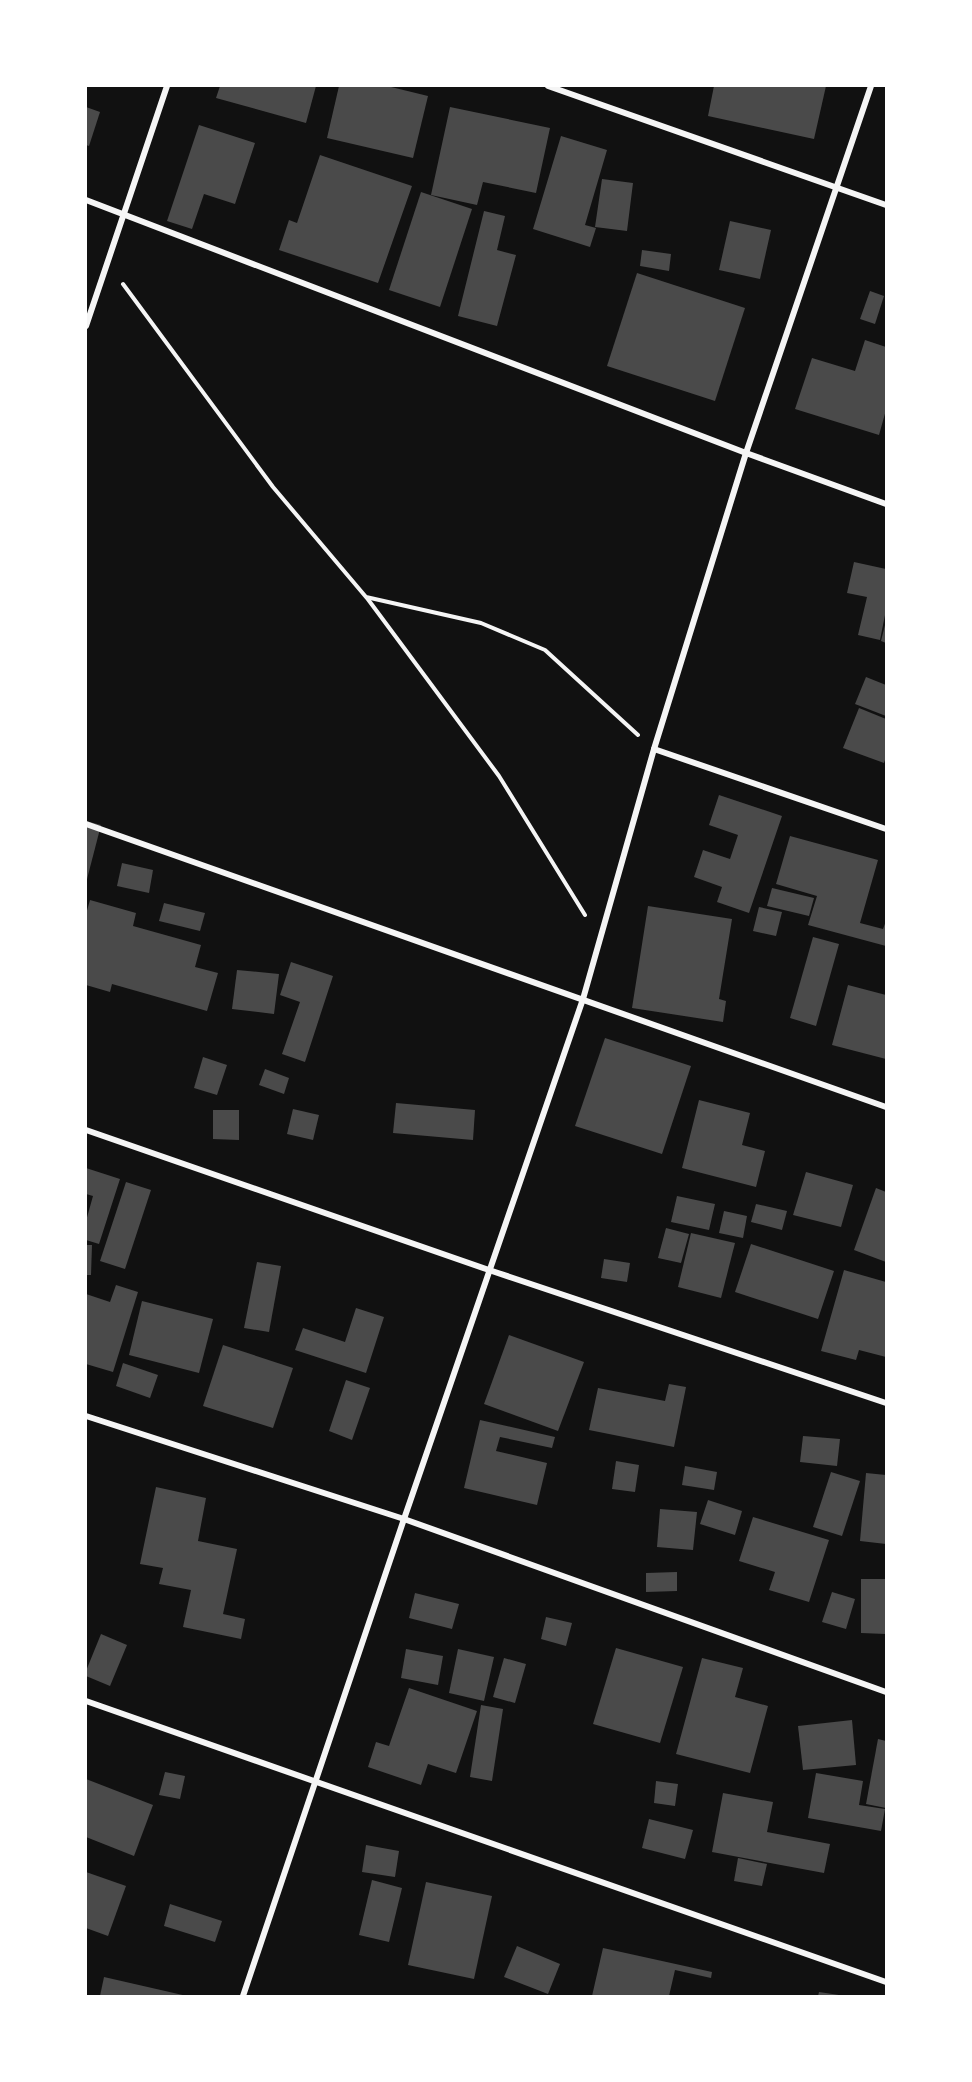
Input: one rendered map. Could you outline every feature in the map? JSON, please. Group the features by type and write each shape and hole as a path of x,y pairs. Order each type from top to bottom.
{"street":[{"path":"86,326 167,86"},
{"path":"548,86 886,205"},
{"path":"243,1996 583,999 654,749 746,453 871,86"},
{"path":"86,200 746,453 886,504"},
{"path":"654,749 886,829"},
{"path":"86,824 886,1107"},
{"path":"86,1130 489,1270 886,1404"},
{"path":"86,1416 404,1519 886,1692"},
{"path":"86,1701 886,1982"}],"path":[{"path":"107,262 273,487 366,597 499,776 600,939"},
{"path":"366,597 481,623 545,650 654,749"}],"building":[{"path":"220,86 316,86 306,123 216,98"},
{"path":"339,86 387,86 428,96 413,158 327,138"},
{"path":"714,86 826,86 814,139 708,116"},
{"path":"86,107 100,112 89,146 86,145"},
{"path":"450,107 550,128 536,193 483,182 477,205 431,195"},
{"path":"199,125 255,143 235,204 204,194 192,229 167,221"},
{"path":"561,136 607,150 585,225 596,228 590,247 533,229"},
{"path":"320,155 412,186 378,283 279,250 289,220 297,223"},
{"path":"602,179 633,183 627,231 595,227"},
{"path":"421,192 472,209 440,307 389,290"},
{"path":"484,211 505,216 497,250 516,255 497,326 458,316"},
{"path":"730,221 771,230 760,279 719,270"},
{"path":"642,250 671,254 669,271 640,266"},
{"path":"637,273 745,308 715,401 607,366"},
{"path":"870,291 884,296 875,324 860,319"},
{"path":"865,340 886,347 886,410 879,435 795,409 812,358 855,371"},
{"path":"854,562 886,569 886,610 880,640 858,635 867,597 847,593"},
{"path":"886,621 886,643 881,641"},
{"path":"866,677 886,685 886,716 855,704"},
{"path":"859,708 886,719 884,763 843,748"},
{"path":"719,795 782,816 749,913 717,902 722,887 694,877 703,850 730,859 738,835 709,825"},
{"path":"86,821 101,825 86,883"},
{"path":"790,836 878,860 860,923 883,929 886,921 886,946 808,925 817,896 776,884"},
{"path":"122,863 153,870 149,893 117,886"},
{"path":"772,888 814,898 809,916 767,906"},
{"path":"90,900 136,913 133,926 201,945 195,967 218,973 207,1011 112,984 110,992 86,985 86,914"},
{"path":"164,903 205,913 200,931 159,921"},
{"path":"648,906 732,919 719,999 726,1001 723,1022 632,1008"},
{"path":"759,907 782,912 776,936 753,931"},
{"path":"813,937 839,944 816,1026 790,1018"},
{"path":"291,962 333,976 305,1062 282,1054 300,1002 280,995"},
{"path":"237,970 279,974 274,1014 232,1009"},
{"path":"848,985 886,995 886,1059 832,1045"},
{"path":"605,1038 691,1066 662,1154 575,1126"},
{"path":"203,1057 227,1065 217,1095 194,1088"},
{"path":"265,1069 289,1078 284,1094 259,1085"},
{"path":"699,1100 750,1113 742,1145 765,1151 756,1187 682,1168"},
{"path":"396,1103 475,1110 473,1140 393,1133"},
{"path":"293,1109 319,1115 313,1140 287,1134"},
{"path":"213,1110 239,1110 239,1140 213,1139"},
{"path":"86,1168 120,1179 99,1244 86,1240 86,1221 93,1196 86,1194"},
{"path":"806,1172 853,1185 841,1227 793,1215"},
{"path":"126,1182 151,1190 125,1269 100,1261"},
{"path":"876,1188 886,1192 886,1262 854,1250"},
{"path":"677,1196 715,1204 709,1230 671,1222"},
{"path":"756,1204 787,1211 782,1230 751,1222"},
{"path":"724,1211 747,1216 743,1238 719,1233"},
{"path":"666,1228 689,1234 681,1263 658,1258"},
{"path":"691,1233 735,1243 721,1298 678,1287"},
{"path":"751,1244 834,1271 818,1319 735,1292"},
{"path":"86,1245 92,1245 91,1275 86,1275"},
{"path":"604,1259 630,1263 627,1282 601,1278"},
{"path":"257,1262 281,1266 269,1332 244,1328"},
{"path":"844,1270 886,1282 886,1357 859,1350 856,1360 821,1351"},
{"path":"116,1285 138,1292 113,1372 86,1364 86,1294 110,1302"},
{"path":"142,1301 213,1319 199,1373 129,1355"},
{"path":"356,1308 384,1317 366,1373 295,1350 303,1328 345,1342"},
{"path":"509,1335 584,1362 558,1431 484,1404"},
{"path":"223,1345 293,1368 273,1428 203,1406"},
{"path":"123,1363 158,1375 150,1398 116,1386"},
{"path":"346,1380 370,1388 352,1440 329,1431"},
{"path":"669,1384 686,1387 674,1447 589,1430 598,1388 665,1401"},
{"path":"480,1420 555,1437 552,1448 500,1437 496,1451 547,1463 537,1505 464,1488"},
{"path":"803,1436 840,1439 837,1466 800,1462"},
{"path":"616,1461 639,1465 635,1492 612,1489"},
{"path":"685,1466 717,1472 714,1490 682,1485"},
{"path":"831,1472 860,1481 842,1536 813,1527"},
{"path":"866,1473 886,1475 886,1544 860,1541"},
{"path":"156,1487 206,1498 198,1541 237,1549 223,1614 245,1619 241,1639 183,1627 191,1590 159,1584 163,1568 140,1564"},
{"path":"708,1500 742,1511 735,1535 700,1524"},
{"path":"660,1509 697,1512 693,1550 657,1547"},
{"path":"753,1517 829,1540 809,1602 769,1590 775,1572 739,1561"},
{"path":"677,1572 677,1591 646,1592 646,1573"},
{"path":"861,1579 886,1579 886,1634 861,1633"},
{"path":"832,1592 855,1599 846,1629 822,1622"},
{"path":"415,1593 459,1604 452,1629 409,1618"},
{"path":"546,1617 572,1623 566,1646 541,1639"},
{"path":"101,1634 127,1645 110,1686 86,1676"},
{"path":"616,1648 683,1667 660,1743 593,1724"},
{"path":"406,1649 443,1656 438,1685 401,1678"},
{"path":"458,1649 494,1657 484,1701 449,1693"},
{"path":"504,1658 526,1664 515,1703 493,1697"},
{"path":"702,1658 743,1668 735,1697 768,1706 750,1773 676,1754"},
{"path":"409,1688 477,1711 456,1773 428,1764 421,1785 368,1767 376,1742 389,1746"},
{"path":"481,1705 503,1709 492,1781 470,1777"},
{"path":"852,1720 856,1765 803,1770 798,1726"},
{"path":"878,1739 886,1741 886,1808 866,1804"},
{"path":"165,1772 185,1776 180,1799 159,1795"},
{"path":"816,1773 863,1781 859,1805 885,1809 881,1831 808,1818"},
{"path":"86,1779 153,1805 134,1856 86,1837"},
{"path":"656,1781 678,1784 675,1806 654,1803"},
{"path":"723,1793 773,1802 767,1832 830,1844 824,1873 712,1852"},
{"path":"649,1819 693,1830 685,1859 642,1848"},
{"path":"366,1845 399,1851 395,1877 362,1872"},
{"path":"738,1858 767,1864 762,1886 734,1881"},
{"path":"86,1872 126,1886 108,1936 86,1928"},
{"path":"372,1880 402,1888 389,1942 359,1935"},
{"path":"426,1882 492,1896 474,1979 408,1965"},
{"path":"170,1904 222,1921 215,1942 164,1926"},
{"path":"517,1946 560,1964 548,1994 504,1977"},
{"path":"603,1948 712,1972 711,1978 675,1970 669,1996 592,1996"},
{"path":"104,1977 187,1996 100,1996"},
{"path":"819,1992 839,1995 839,1996 818,1996"}]}
